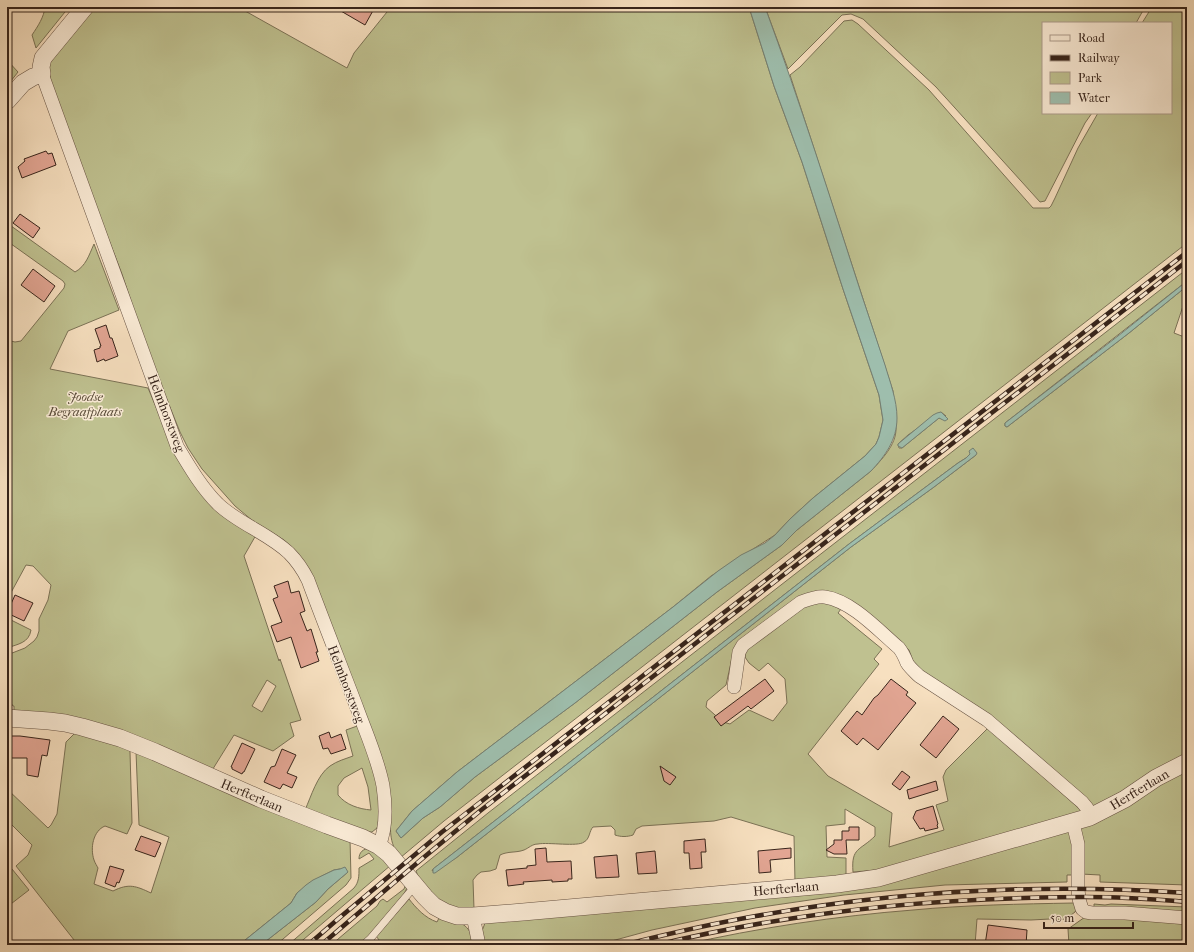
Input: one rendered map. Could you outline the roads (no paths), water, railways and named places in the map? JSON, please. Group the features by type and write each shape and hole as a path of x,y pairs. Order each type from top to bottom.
{"street":[{"path":"7,101 23,83 42,74 41,67 43,58 84,7"},
{"name":"Helmhorstweg","path":"42,74 178,446 188,465 202,486 218,504 288,552 300,565 308,580 372,750 383,785 385,823 384,835 379,846"},
{"path":"734,687 739,652 743,645 801,602 824,597 846,604 900,648 911,668 919,676 987,720 1082,802 1087,808 1090,817"},
{"name":"Herfterlaan","path":"7,718 65,723 120,738 162,754 261,799 363,838 379,846 389,854 415,886 434,906 457,916 473,916 666,900 861,881 904,871 1090,817 1109,808 1156,778 1187,762"},
{"path":"1073,823 1078,844 1078,889 1082,909 1086,912 1092,913 1125,913 1187,918"},
{"path":"473,916 479,945"}],"lane":[{"path":"363,945 370,939 415,886"}],"water":[{"path":"749,7 765,7 791,79 893,391 897,418 895,433 889,447 871,471 797,530 782,545 717,592 575,703 475,777 440,807 423,818 401,838 396,831 412,811 457,772 718,571 741,555 765,543 813,498 865,456 876,444 879,437 883,420 879,395 802,162 774,86"},
{"path":"1187,281 1187,286 1129,333 1007,427 1005,426 1005,423"},
{"path":"941,412 948,419 945,421 939,418 902,448 898,446 898,444 933,415"},
{"path":"973,448 977,453 976,455 851,547 456,858 433,873 433,869 849,544 966,458 970,454 969,451"},
{"path":"345,867 348,872 328,889 316,902 261,945 239,945 291,903 297,893 306,885 334,870"}],"railway":[{"path":"308,945 442,832 1187,252"},
{"path":"321,945 480,811 1187,261"},
{"path":"623,945 689,929 756,916 809,907 917,895 1025,889 1133,890 1187,893"},
{"path":"656,945 793,918 931,903 1076,897 1114,897 1187,902"}],"park label":[{"name":"Joodse Begraafplaats","path":"85,404"}]}
